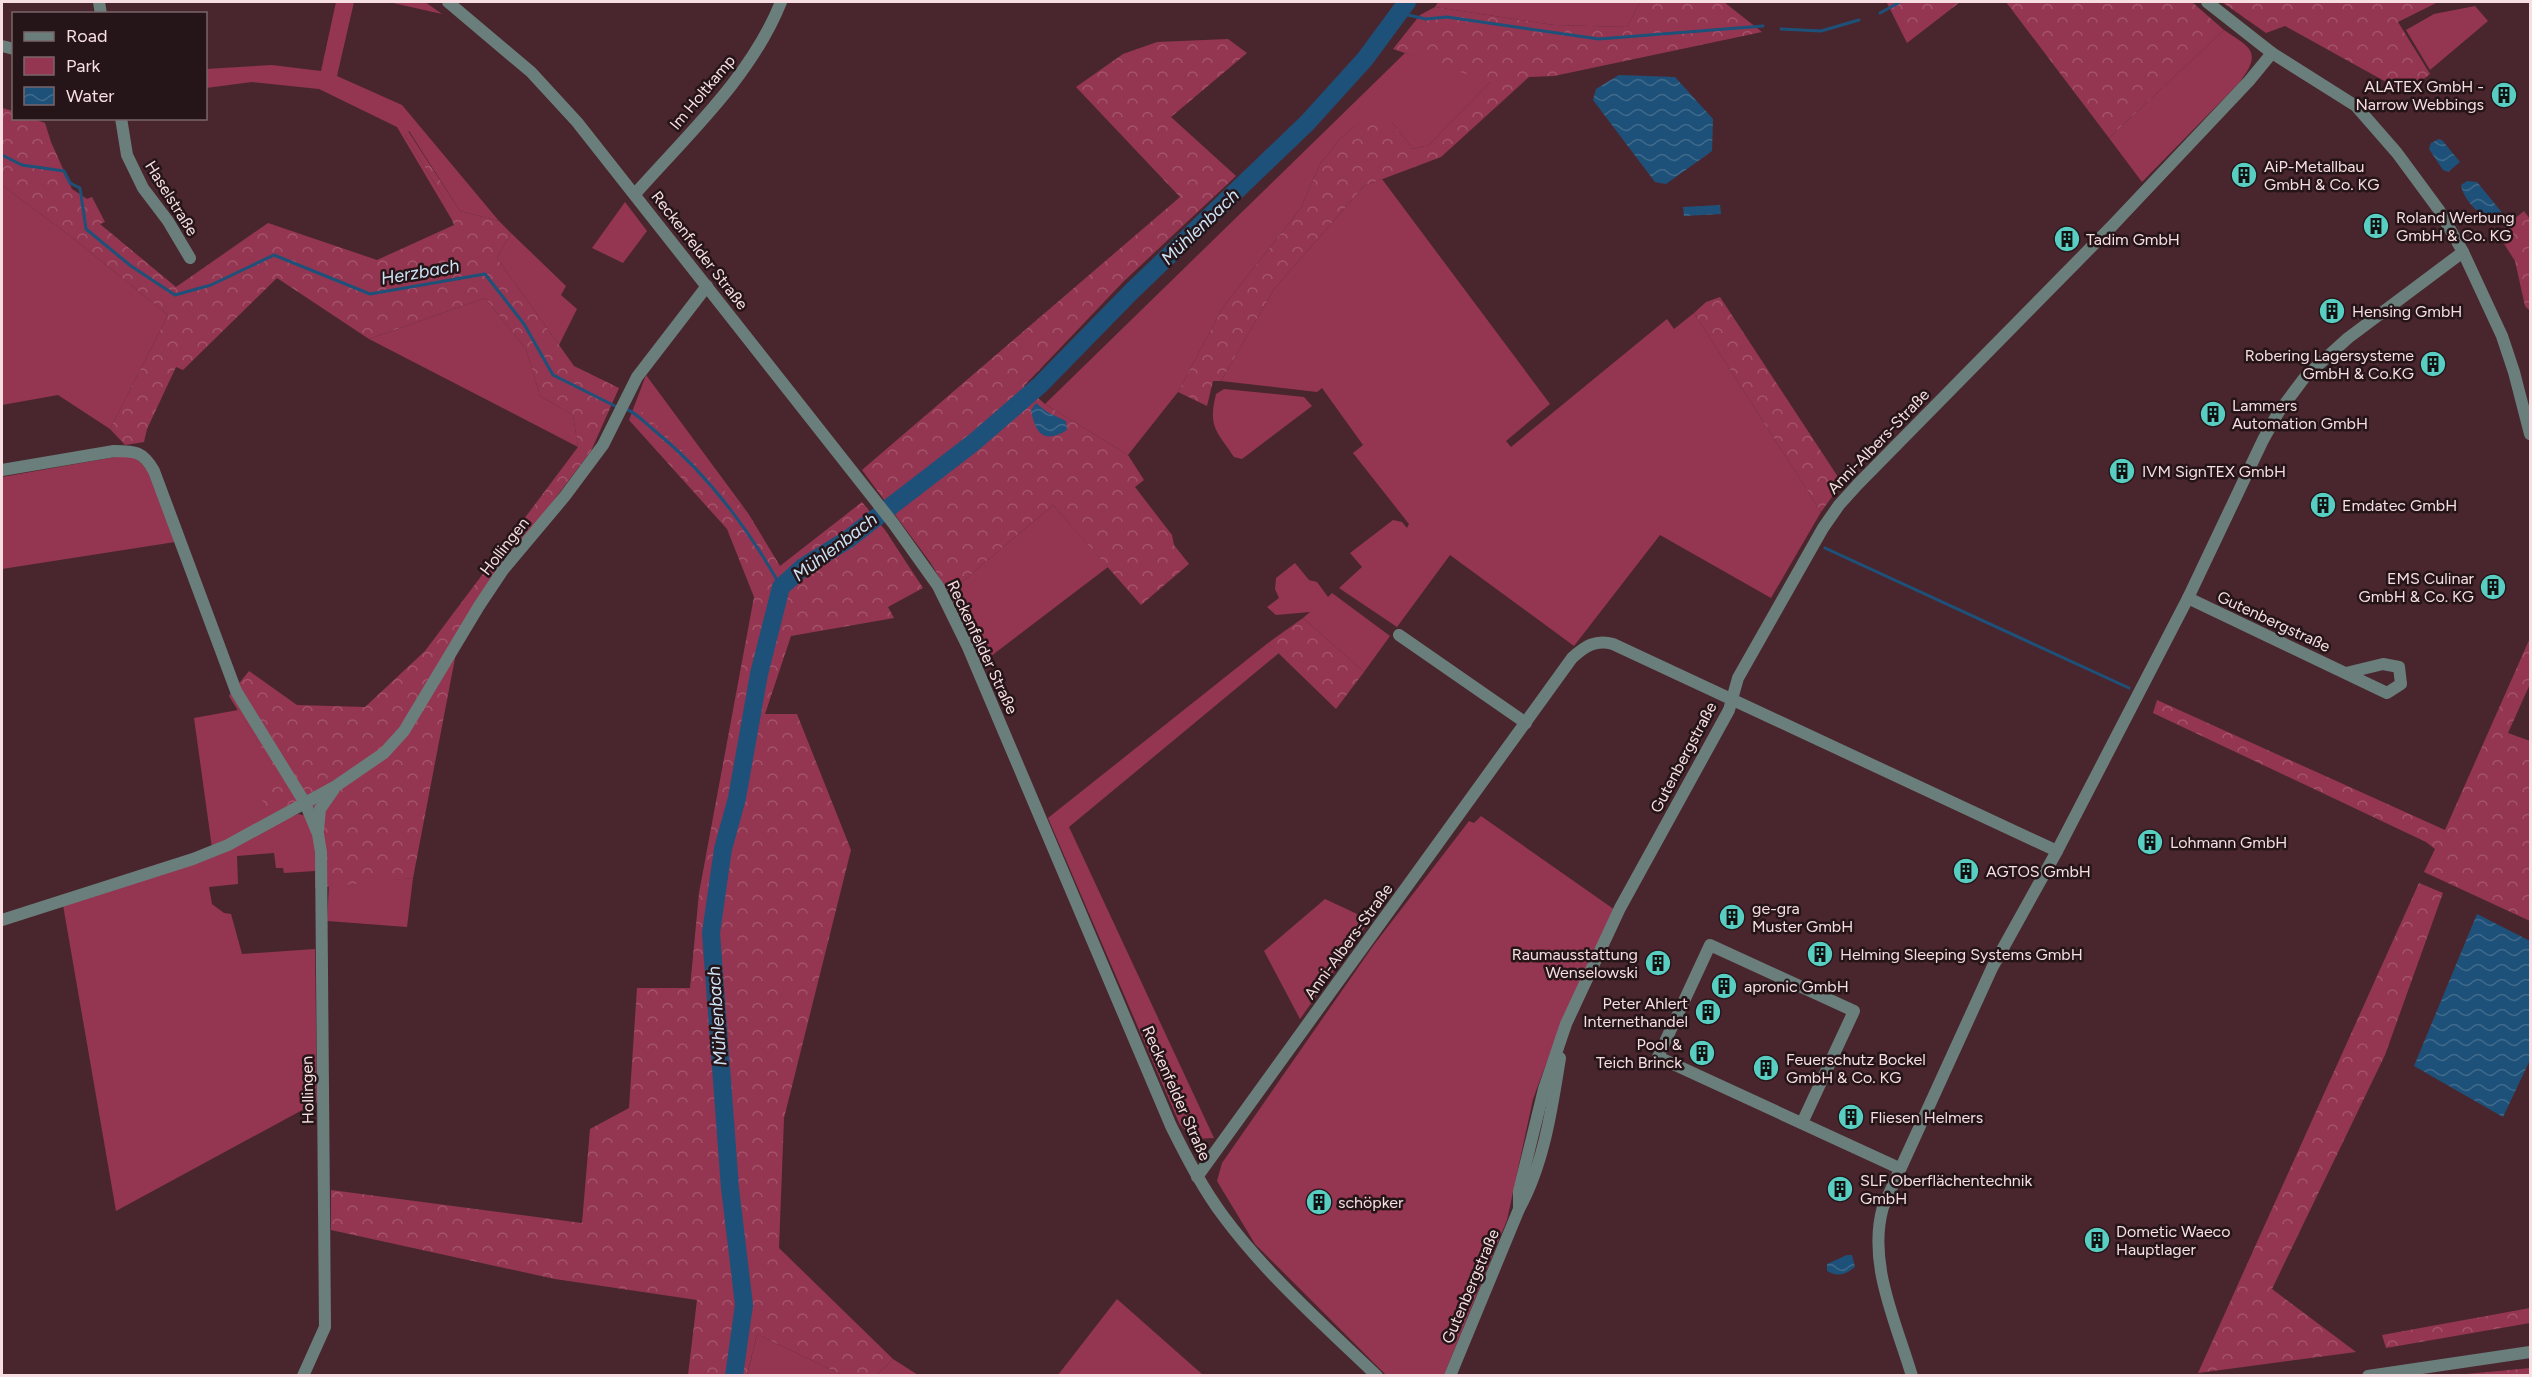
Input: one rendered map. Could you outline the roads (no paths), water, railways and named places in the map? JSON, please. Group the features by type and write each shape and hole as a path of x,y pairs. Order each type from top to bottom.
{"street":[{"name":"Im Holtkamp","path":"635,194 735,82 757,51 781,2"},
{"path":"2206,2 2272,53 2356,106 2397,153 2430,198 2463,252 2502,336 2530,434"},
{"name":"Reckenfelder Straße","path":"452,3 531,72 577,122 874,498 938,586 967,645 1171,1126 1197,1177 1224,1218 1251,1250 1377,1376"},
{"name":"Anni-Albers-Straße","path":"1197,1177 1572,658 1582,648 1604,641 1732,698 1744,668 1839,505 2112,226 2249,81 2272,53"},
{"name":"Haselstraße","path":"121,120 127,155 143,188 168,221 190,258"},
{"path":"1912,1376 1881,1273 1876,1246 1883,1207 1982,989 2188,598 2278,413 2305,377 2348,338 2463,252"},
{"name":"Hollingen","path":"2,920 193,859 228,845 336,786 384,753 404,731 503,570 565,496 603,445 637,377 707,286"},
{"name":"Hollingen","path":"2,470 114,451 133,451 146,457 154,471 236,691 304,803 318,834 321,852 325,1327 303,1376"},
{"name":"Gutenbergstraße","path":"2188,598 2346,673"},
{"path":"1399,635 1526,723"},
{"name":"Gutenbergstraße","path":"1450,1376 1528,1193 1547,1132 1566,1024 1620,908 1729,710 1732,698 2057,850"},
{"path":"318,834 320,809 336,786"},
{"path":"1802,1124 1854,1011 1710,945 1658,1057 1802,1124 1899,1168"},
{"path":"2368,1376 2530,1352"}],"water":[{"path":"1619,75 1675,77 1713,119 1712,151 1666,184 1655,182 1593,100 1596,89"},
{"path":"2439,139 2460,162 2448,172 2443,170 2429,149 2431,143"},
{"path":"2467,181 2477,182 2508,220 2504,224 2483,216 2471,205 2461,185"},
{"path":"1720,205 1721,214 1684,216 1683,207"},
{"path":"1036,403 1047,412 1066,421 1067,430 1052,436 1042,434 1035,425 1031,410"},
{"path":"2477,914 2530,941 2530,1060 2503,1117 2414,1066"},
{"path":"1852,1255 1855,1267 1841,1274 1827,1271 1827,1264"}],"waterway":[{"name":"Mühlenbach","path":"734,1376 744,1305 730,1188 711,933 723,849 737,798 759,674 781,587 803,567 847,540 973,443 1040,385 1132,291 1307,123 1365,59 1407,2"},
{"path":"1880,13 1900,2"},
{"path":"1399,13 1426,19 1447,17 1599,39 1763,26"},
{"path":"1781,29 1821,31 1859,20"},
{"name":"Herzbach","path":"2,155 22,165 64,171 70,183 80,188 86,229 131,266 175,295 211,285 274,255 370,294 485,274 524,324 553,375 617,407"},
{"name":"Herzbach","path":"626,409 638,416 674,448 726,503 755,544 781,587"},
{"path":"1825,548 2129,688"}],"place":[{"name":"ALATEX GmbH - Narrow Webbings","path":"2504,95"},
{"name":"AiP-Metallbau GmbH & Co. KG","path":"2244,175"},
{"name":"Roland Werbung GmbH & Co. KG","path":"2376,226"},
{"name":"Tadim GmbH","path":"2067,239"},
{"name":"Hensing GmbH","path":"2332,311"},
{"name":"Robering Lagersysteme GmbH & Co.KG","path":"2433,364"},
{"name":"Lammers Automation GmbH","path":"2213,414"},
{"name":"IVM SignTEX GmbH","path":"2122,471"},
{"name":"Emdatec GmbH","path":"2323,505"},
{"name":"EMS Culinar GmbH & Co. KG","path":"2493,587"},
{"name":"Lohmann GmbH","path":"2150,842"},
{"name":"AGTOS GmbH","path":"1966,871"},
{"name":"ge-gra Muster GmbH","path":"1732,917"},
{"name":"Helming Sleeping Systems GmbH","path":"1820,954"},
{"name":"Raumausstattung Wenselowski","path":"1658,963"},
{"name":"apronic GmbH","path":"1724,986"},
{"name":"Peter Ahlert Internethandel","path":"1708,1012"},
{"name":"Pool & Teich Brinck","path":"1702,1053"},
{"name":"Feuerschutz Bockel GmbH & Co. KG","path":"1766,1068"},
{"name":"Fliesen Helmers","path":"1851,1117"},
{"name":"SLF Oberflächentechnik GmbH","path":"1840,1189"},
{"name":"schöpker","path":"1319,1202"},
{"name":"Dometic Waeco Hauptlager","path":"2097,1240"}]}
